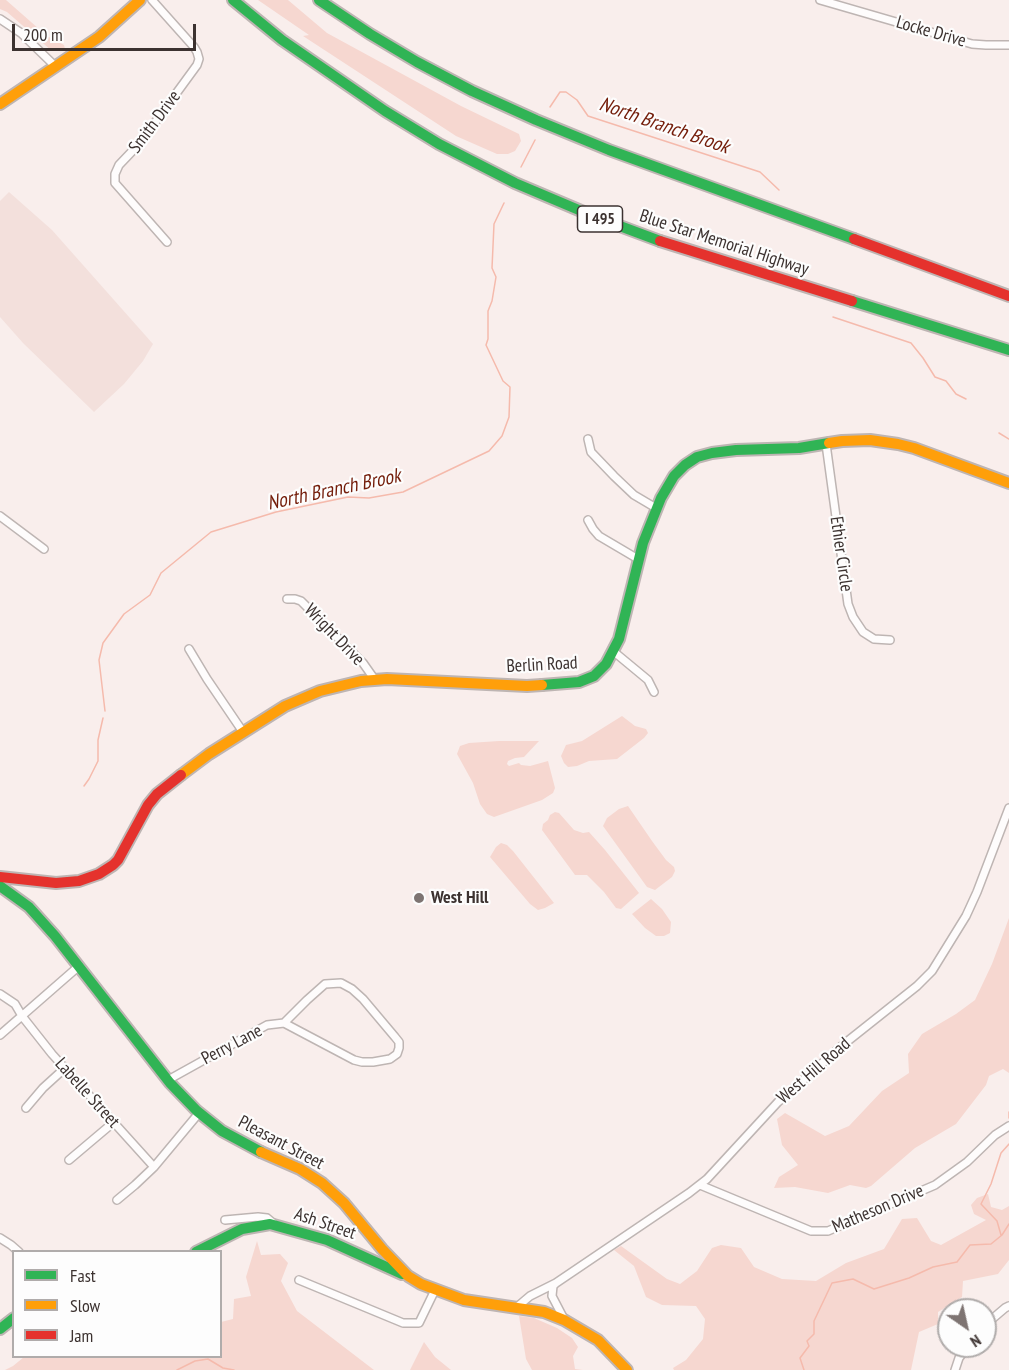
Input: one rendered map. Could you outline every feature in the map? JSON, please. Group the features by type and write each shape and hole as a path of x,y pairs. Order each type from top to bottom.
{"main road":[{"path":"0,104 105,32 140,0"},
{"name":"Blue Star Memorial Highway","path":"233,0 290,46 386,111 447,148 515,183 663,242 1009,350"},
{"path":"319,0 417,62 472,91 536,120 609,150 1009,296"},
{"name":"Berlin Road","path":"0,877 57,883 79,881 113,866 139,819 157,794 191,766 243,732 285,706 320,691 353,682 375,680 527,686 579,682 594,676 606,664 614,651 624,621 645,535 656,508 674,476 697,457 736,450 799,448 864,440 898,444 923,451 1009,483"},
{"name":"Pleasant Street","path":"0,886 29,907 55,936 168,1080 199,1113 222,1131 316,1179 344,1203 408,1276 421,1284 464,1300 544,1312 564,1320 598,1340 627,1370"},
{"name":"Ash Street","path":"198,1250 242,1228 274,1225 327,1240 408,1276"},
{"path":"366,1257 379,1245"},
{"path":"0,1329 12,1320"}],"street":[{"name":"Smith Drive","path":"152,0 194,47 199,59 153,126 119,165 115,174 115,183 167,242"},
{"name":"Locke Drive","path":"820,0 972,44 1009,45"},
{"path":"0,19 21,33 56,66"},
{"path":"588,439 591,452 618,481 634,495 656,508"},
{"name":"Ethier Circle","path":"826,444 848,604 863,632 874,639 890,640"},
{"path":"0,516 44,549"},
{"path":"588,520 599,536 638,559"},
{"name":"Wright Drive","path":"287,599 301,601 363,663 375,680"},
{"path":"189,649 207,680 243,732"},
{"path":"614,651 648,680 654,692"},
{"name":"West Hill Road","path":"517,1307 530,1296 556,1282 700,1185 778,1102 932,971 966,916 1009,808"},
{"path":"0,1035 79,966"},
{"name":"Perry Lane","path":"168,1080 267,1025 284,1023 354,1060 383,1061 394,1057 399,1048 399,1042 363,999 352,988 341,983 326,984 284,1023"},
{"name":"Labelle Street","path":"0,994 15,1004 64,1068 154,1167"},
{"path":"26,1108 64,1068"},
{"path":"117,1200 154,1167 199,1113"},
{"path":"69,1160 114,1122"},
{"name":"Matheson Drive","path":"700,1185 811,1231 828,1231 935,1185 967,1162 995,1135 1009,1126"},
{"path":"225,1220 258,1217 267,1218 274,1225"},
{"path":"0,1238 18,1250"},
{"path":"298,1280 403,1323 419,1323 435,1290"},
{"path":"556,1282 552,1296 564,1320"}],"shaded area":[{"path":"0,0 6,0 47,36 64,45 65,49 52,51 7,12 0,9"},
{"path":"258,0 288,0 327,33 461,106 519,134 521,141 515,151 508,154 497,154 456,136 303,36 309,35"},
{"path":"9,192 52,230 153,344 143,361 124,384 94,412 23,343 0,317 0,201"},
{"path":"622,716 635,726 646,729 648,733 644,738 617,759 589,761 568,767 564,763 561,756 566,745 582,741"},
{"path":"539,741 524,757 515,758 507,764 509,766 519,763 530,766 548,761 555,788 553,793 542,800 494,817 487,814 480,804 473,783 457,754 460,746 469,743"},
{"path":"628,806 666,860 674,867 672,877 655,890 647,887 603,826 607,818 619,809"},
{"path":"555,812 559,813 574,830 589,832 639,893 621,909 616,908 587,875 575,875 542,830 543,824"},
{"path":"501,843 513,851 554,903 538,910 530,904 490,857"},
{"path":"651,899 671,922 670,933 664,936 656,936 632,914"},
{"path":"1009,918 1009,1073 1003,1069 989,1076 986,1085 956,1124 915,1148 871,1186 866,1188 850,1185 828,1193 795,1187 774,1188 779,1177 798,1165 782,1145 777,1119 785,1113 825,1136 849,1126 882,1091 909,1073 908,1054 922,1034 975,1000 992,964"},
{"path":"988,1194 991,1207 1002,1210 1009,1206 1009,1260 998,1274 963,1281 960,1298 937,1298 937,1324 919,1332 911,1370 674,1370 673,1368 686,1360 703,1339 705,1319 696,1306 662,1305 646,1297 634,1266 614,1250 621,1246 667,1279 680,1284 697,1271 712,1248 721,1245 741,1248 754,1267 782,1279 816,1281 846,1263 884,1249 902,1219 917,1218 931,1241 941,1245 986,1220 974,1214 971,1205 977,1198"},
{"path":"257,1241 261,1255 280,1254 288,1263 281,1281 297,1311 374,1370 5,1370 23,1358 222,1358 222,1322 233,1319 234,1299 251,1296 246,1277"},
{"path":"519,1316 534,1318 557,1328 572,1338 578,1347 573,1356 575,1369 583,1370 532,1370 526,1359"},
{"path":"424,1342 435,1357 451,1370 410,1370"}],"waterway":[{"name":"North Branch Brook","path":"550,107 560,92 566,92 577,100 588,116 760,172 779,190"},
{"name":"North Branch Brook","path":"521,167 535,140"},
{"name":"North Branch Brook","path":"105,711 99,660 103,643 124,614 150,595 161,573 211,532 276,512 348,497 369,498 403,492 489,451 502,436 509,417 510,387 503,381 486,345 488,311 496,277 492,268 494,224 504,203"},
{"name":"North Branch Brook","path":"833,317 911,343 935,377 946,381 956,394 966,399"},
{"name":"North Branch Brook","path":"999,433 1009,439"},
{"name":"North Branch Brook","path":"84,786 98,761 98,740 103,718"},
{"path":"1009,1112 1009,1118"},
{"path":"1001,1235 997,1221 981,1204 991,1184 1001,1153 1009,1144"},
{"path":"804,1370 800,1358 809,1346 807,1341 814,1334 814,1321 832,1283 853,1279 874,1289 909,1278 933,1267 957,1262 970,1245 991,1244 1002,1235 1009,1224"},
{"path":"177,1370 195,1361 208,1359 223,1368 234,1370"}],"traffic: fast":[{"path":"233,0 282,40 385,111 439,144 515,183 660,241"},
{"path":"319,0 417,62 472,91 536,120 609,150 854,239"},
{"path":"852,301 1009,350"},
{"path":"542,685 579,682 594,676 606,664 619,639 643,543 661,498 674,476 685,465 697,457 712,453 799,448 829,443"},
{"path":"0,886 29,907 55,936 170,1083 197,1111 222,1131 261,1152"},
{"path":"200,1250 242,1229 270,1224 327,1240 402,1274"},
{"path":"0,1329 12,1320"}],"traffic: slow":[{"path":"0,104 99,37 140,0"},
{"path":"829,443 870,440 898,444 1009,483"},
{"path":"181,775 209,754 285,706 320,691 361,681 387,679 542,685"},
{"path":"261,1152 300,1169 322,1183 344,1203 408,1276 421,1284 464,1300 544,1312 564,1320 598,1340 627,1370"}],"traffic: jam":[{"path":"854,239 1009,296"},
{"path":"660,241 852,301"},
{"path":"0,877 56,883 79,881 99,874 118,860 148,805 157,794 181,775"}],"place":[{"name":"West Hill","path":"419,898"}]}
